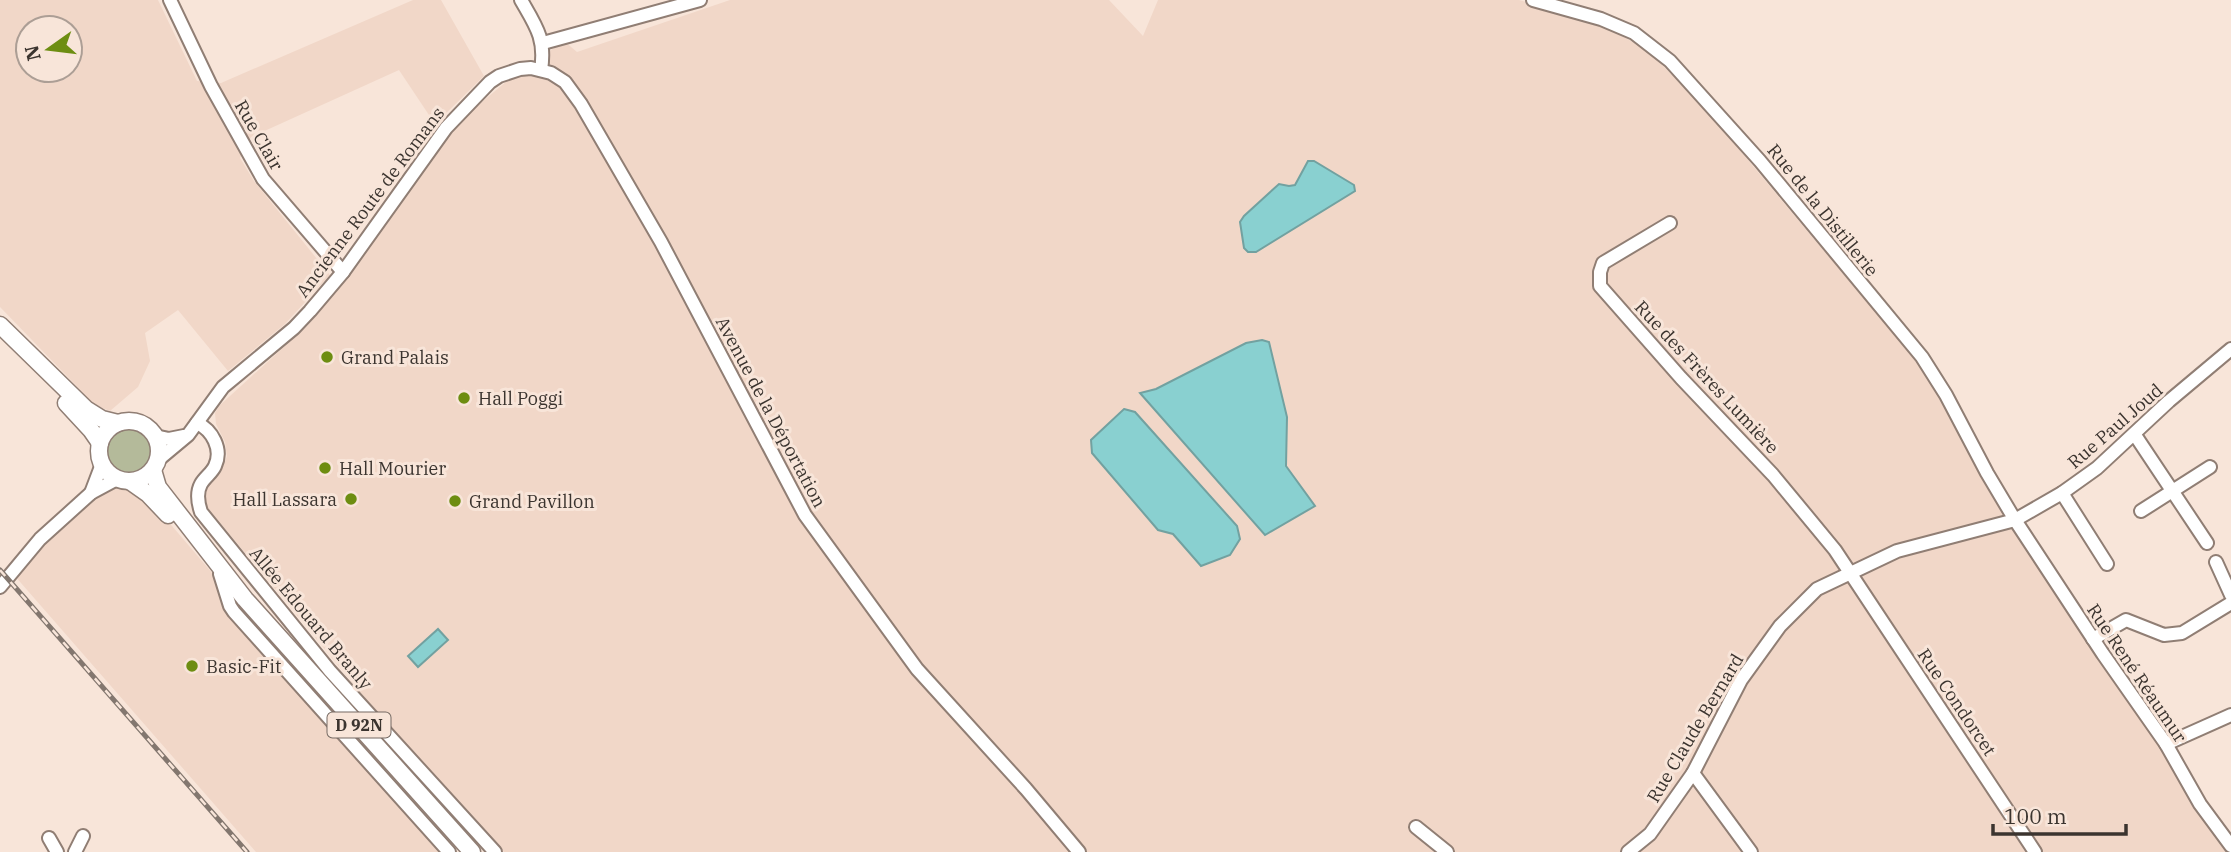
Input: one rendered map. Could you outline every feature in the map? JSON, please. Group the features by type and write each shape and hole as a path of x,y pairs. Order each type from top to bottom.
{"main road":[{"path":"0,326 92,414 118,424 136,422 149,429 158,444 155,465 147,476 124,480 102,464 100,443 91,429 50,386 15,342"},
{"path":"100,443 104,435 118,424"},
{"name":"D 92N","path":"155,465 158,487 245,599"},
{"name":"D 92N","path":"124,480 148,494 472,852"}],"street":[{"name":"Rue Clair","path":"170,0 211,86 263,179 343,272"},
{"path":"521,0 543,43 541,70"},
{"path":"543,43 700,0"},
{"name":"Rue de la Distillerie","path":"1533,0 1601,19 1634,33 1670,61 1760,161 1922,357 2015,520"},
{"name":"Ancienne Route de Romans","path":"155,465 188,435 223,387 294,328 343,272 429,149 462,110 499,76 520,69 541,70"},
{"name":"Avenue de la Déportation","path":"541,70 565,82 581,104 661,242 793,495 818,534 927,680 1079,852"},
{"name":"Rue des Frères Lumière","path":"1670,223 1604,263 1600,272 1600,286 1681,378 1773,475 1850,572"},
{"name":"Rue Paul Joud","path":"2015,520 2062,493 2097,468 2169,401 2229,355"},
{"name":"Allée Edouard Branly","path":"197,423 207,428 214,440 218,458 214,469 200,485 198,503 201,512 330,671 495,852"},
{"path":"155,436 174,439 188,435"},
{"path":"2135,435 2207,543"},
{"path":"91,493 102,464"},
{"path":"2141,511 2210,467"},
{"path":"3,582 40,539 91,493 124,480"},
{"path":"2062,493 2107,564"},
{"name":"Rue Claude Bernard","path":"1628,852 1650,834 1693,773 1741,680 1780,626 1817,589 1897,551 2015,520"},
{"name":"Rue René Réaumur","path":"2015,520 2166,744 2200,804 2231,846"},
{"path":"2216,562 2231,595"},
{"name":"Rue Condorcet","path":"1850,572 2035,852"},
{"path":"220,574 230,606 449,852"},
{"path":"2093,639 2126,620 2164,635 2182,633 2231,603"},
{"path":"2166,744 2231,715"},
{"path":"1693,773 1751,852"},
{"path":"1416,827 1447,852"},
{"path":"75,852 83,836"},
{"path":"49,838 57,852"}],"shaded area":[{"path":"0,0 158,0 197,81 221,83 413,0 441,0 484,76 435,124 399,70 251,137 240,158 254,181 330,275 285,324 228,371 178,310 145,333 150,361 138,387 110,411 95,405 0,307"},
{"path":"730,0 1109,0 1143,36 1158,0 1519,0 1574,15 1612,30 1654,57 1702,105 1865,300 1919,358 2000,508 2231,852 504,852 360,692 207,507 204,499 206,488 222,469 227,456 215,413 219,406 307,326 336,292 427,159 464,117 507,81 564,41 577,52"},
{"path":"107,487 131,489 155,506 219,581 224,599 222,603 445,852 256,852 14,575 32,553"}],"green space":[{"path":"129,429 146,435 152,452 146,469 129,475 112,469 106,452 112,435"}],"water":[{"path":"1308,161 1314,161 1354,185 1355,191 1256,252 1248,252 1244,248 1240,222 1279,184 1295,185"},
{"path":"1262,340 1269,342 1287,417 1286,466 1315,506 1265,535 1140,393 1156,389 1246,343"},
{"path":"1124,409 1135,412 1237,526 1240,539 1230,555 1201,566 1173,534 1158,530 1092,453 1091,440"},
{"path":"438,629 448,640 418,667 408,656"}],"railway":[{"path":"0,570 247,852"}],"place":[{"name":"Grand Palais","path":"327,357"},
{"name":"Hall Poggi","path":"464,398"},
{"name":"Hall Mourier","path":"325,468"},
{"name":"Hall Lassara","path":"351,499"},
{"name":"Grand Pavillon","path":"455,501"},
{"name":"Basic-Fit","path":"192,666"}]}
